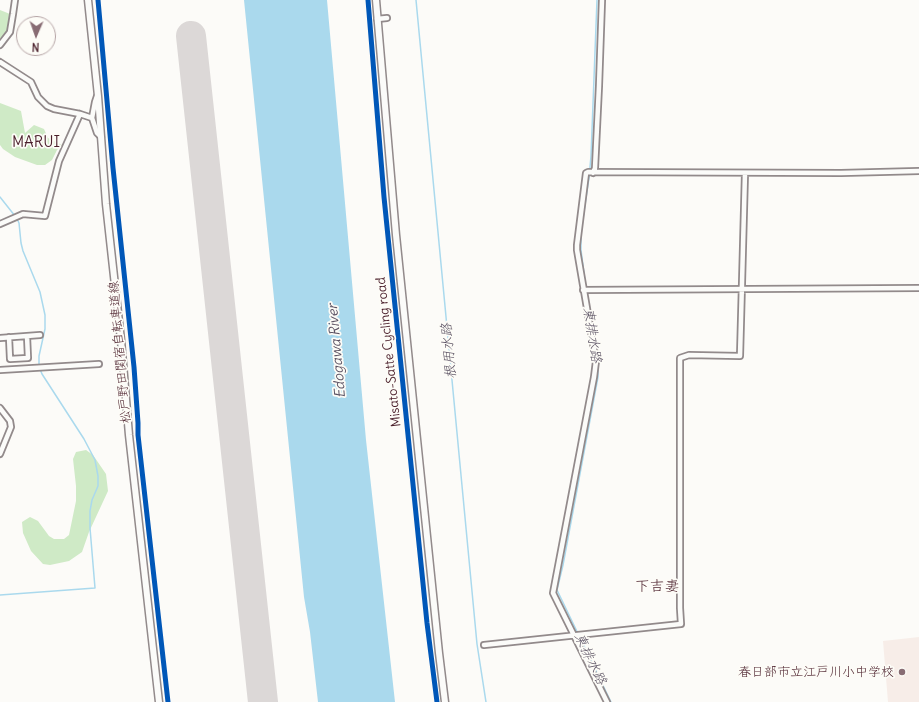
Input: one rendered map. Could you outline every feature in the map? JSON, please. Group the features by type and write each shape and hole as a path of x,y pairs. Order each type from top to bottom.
{"street":[{"path":"0,45 10,32 15,0"},
{"path":"88,0 98,96 106,208 159,702"},
{"path":"376,0 397,242 445,702"},
{"path":"591,172 595,168 602,0"},
{"path":"377,19 387,18"},
{"path":"0,62 31,82 38,96 47,106 92,118"},
{"path":"98,96 95,102 92,118 97,133 101,137"},
{"path":"0,224 23,214 45,216 59,161 80,114"},
{"path":"607,702 553,593 596,361 583,290 577,245 586,173 841,173 919,171"},
{"path":"484,645 681,624 680,358 689,355 740,356 745,173"},
{"path":"583,290 919,288"},
{"path":"0,338 40,335"},
{"path":"9,338 10,358 28,358 27,336"},
{"path":"0,370 99,364"},
{"path":"0,408 10,421 11,427 0,454"}],"shaded area":[{"name":"春日部市立江戸川小中学校","path":"919,637 919,702 888,702 883,641"}],"green space":[{"path":"0,10 10,14 7,39 0,38"},
{"path":"0,103 21,111 25,133 34,125 44,129 48,138 62,145 57,150 52,160 45,165 37,165 15,157 3,149 0,145"},
{"path":"86,450 93,455 106,474 108,491 89,532 82,552 69,561 50,565 43,564 31,551 23,533 22,522 30,517 38,521 49,536 54,539 64,539 69,535 76,501 73,459 76,452"}],"water":[{"name":"Edogawa River","path":"244,0 327,0 366,440 395,702 318,702 310,632 304,597"}],"waterway":[{"name":"根用水路","path":"416,0 477,644 486,702"},
{"name":"東排水路","path":"586,289 581,250 581,232 591,156 597,0"},
{"path":"0,197 15,216"},
{"path":"17,219 19,223 23,251 40,292 45,315 45,329 39,356 39,366"},
{"name":"東排水路","path":"595,342 598,361 598,377 557,590 611,702"},
{"path":"0,595 95,588 90,528 90,511 92,500 98,486 95,460 84,439 40,369"}],"runway":[{"path":"191,36 263,702"}],"cycle path":[{"name":"松戸野田関宿自転車道線","path":"98,0 113,168 134,367 138,435 168,702"},
{"name":"Misato-Satte Cycling road","path":"368,0 384,197 427,623 437,702"}],"place":[{"name":"春日部市立江戸川小中学校","path":"902,672"}],"district":[{"name":"MARUI","path":"36,143"},
{"name":"下吉妻","path":"657,587"}]}
